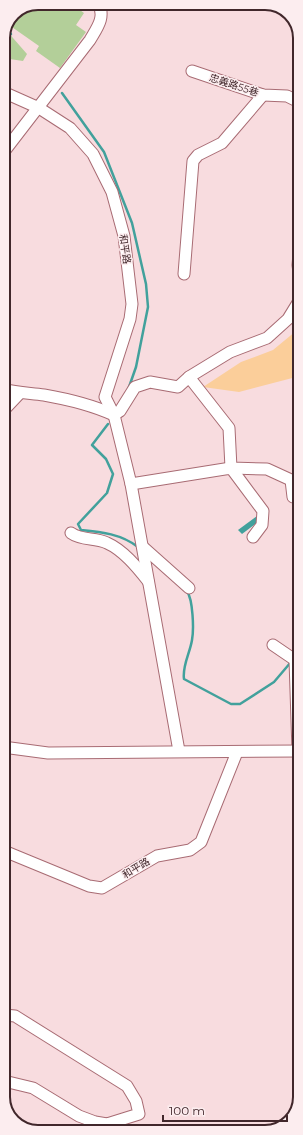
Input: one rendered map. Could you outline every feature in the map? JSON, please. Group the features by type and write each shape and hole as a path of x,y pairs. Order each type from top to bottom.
{"street":[{"path":"10,144 90,40 101,22 101,10"},
{"name":"忠義路55巷","path":"192,71 263,95 287,96 293,99"},
{"name":"和平路","path":"10,95 39,108 70,128 93,154 112,192 124,236 132,304 130,319 105,397 114,415 131,484 179,751"},
{"path":"184,274 193,161 198,155 222,143 263,95"},
{"path":"10,391 44,395 97,407 114,415 120,411 135,387 150,382 178,387 189,377 230,352 267,338 288,319 293,312"},
{"path":"189,377 229,428 231,468 263,512 262,525 253,537"},
{"path":"10,404 20,393"},
{"path":"131,484 231,468 267,469 291,480 293,497"},
{"path":"71,533 78,537 106,542 117,548 148,581"},
{"path":"143,547 189,588"},
{"path":"273,645 293,659"},
{"path":"10,748 48,753 293,751"},
{"name":"和平路","path":"10,853 90,886 102,888 157,856 190,850 201,842 238,752"},
{"path":"10,1016 15,1016 127,1086 136,1101 139,1114 107,1124 95,1122 79,1116 33,1088 10,1082"}],"shaded area":[{"path":"293,333 293,378 239,392 203,387 241,362 273,350"}],"water":[{"path":"257,516 258,522 242,534 238,530"}],"building":[{"path":"38,10 80,10 84,13 76,25 86,32 60,68 36,51 39,46 12,27 18,18 27,12"},
{"path":"11,35 27,54 23,61 10,59"}],"waterway":[{"path":"62,93 104,152 132,223 146,284 148,307 136,367 129,387"},
{"path":"108,424 92,445 106,459 113,474 107,493 78,524 81,530 118,536 138,547"},
{"path":"187,591 192,608 193,635 184,669 184,679 231,704 240,704 274,682 291,662"}]}
